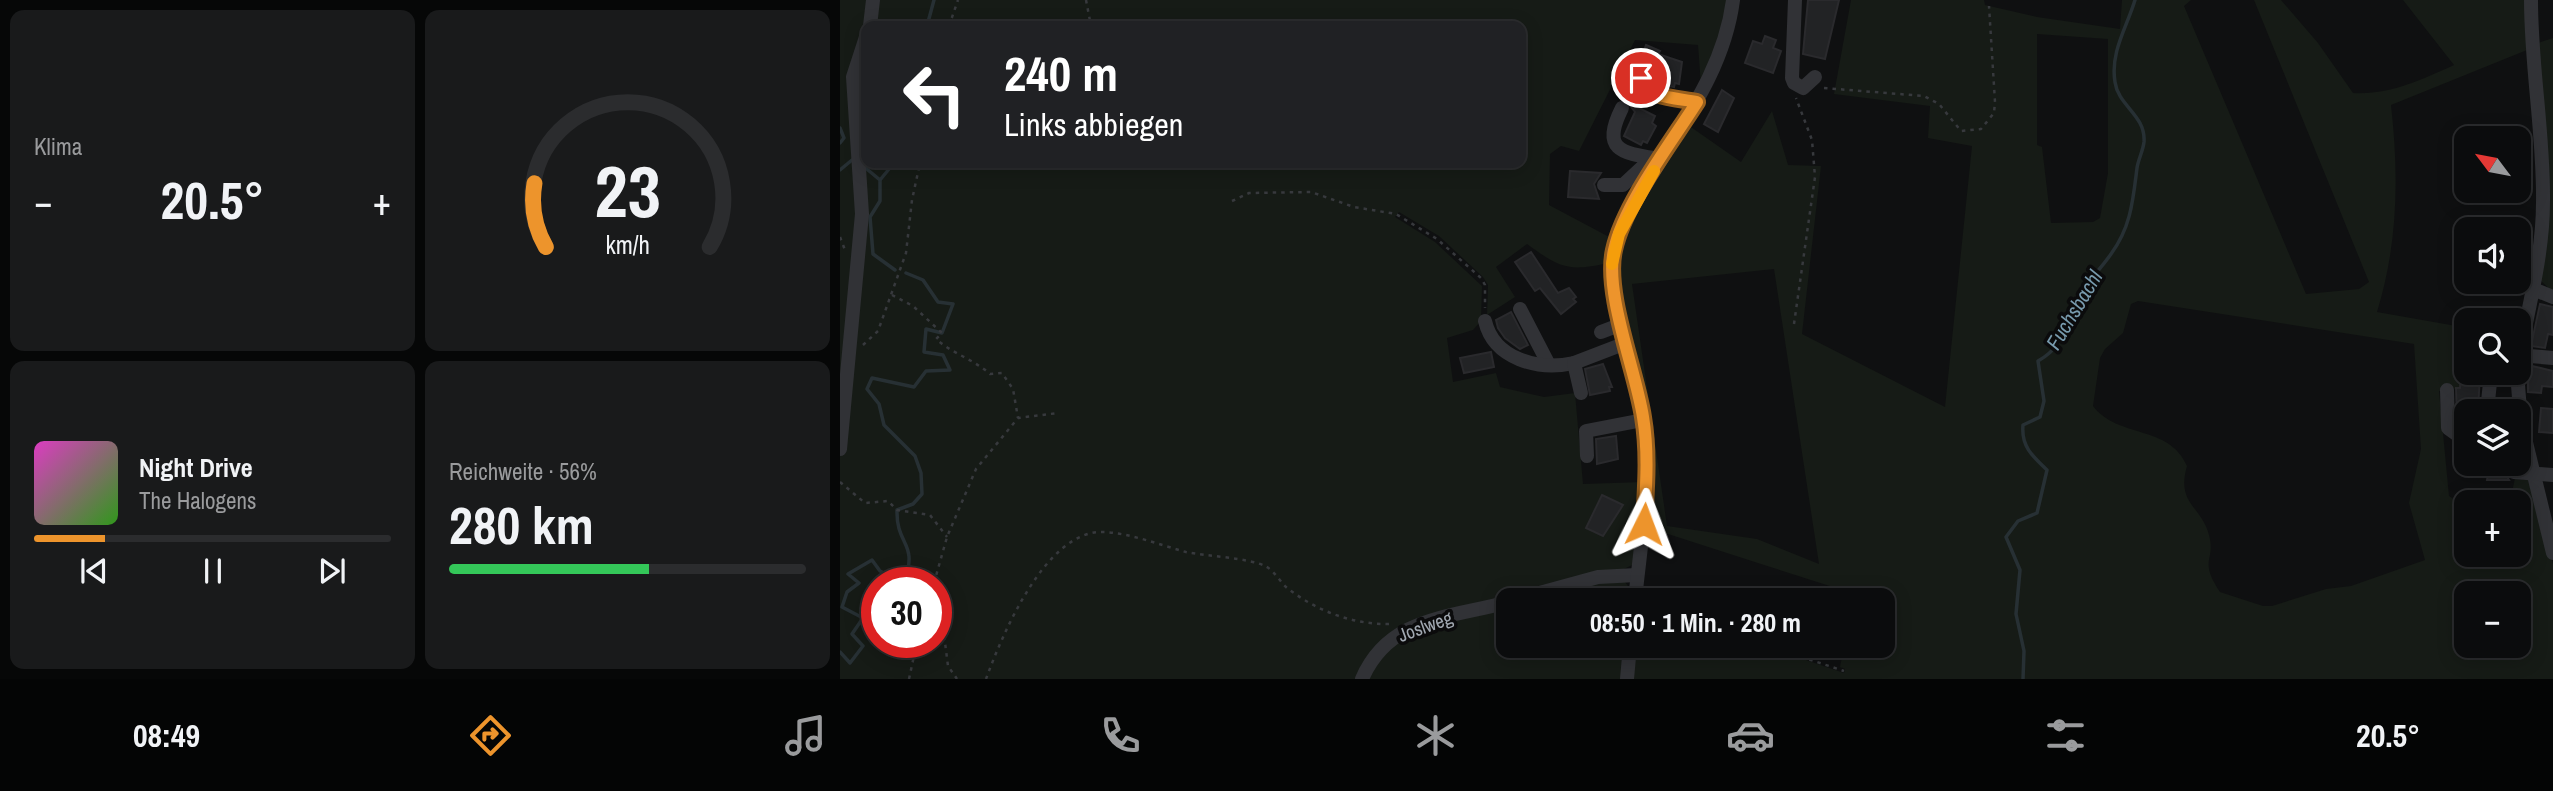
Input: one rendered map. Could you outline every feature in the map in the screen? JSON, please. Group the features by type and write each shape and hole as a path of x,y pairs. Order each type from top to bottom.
{"street":[{"path":"871,21 873,0"},
{"path":"1636,588 1647,472 1643,420 1613,283 1613,251 1656,159 1697,102 1723,47 1733,0"},
{"path":"1795,0 1798,83 1815,77"},
{"path":"2529,308 2543,200 2531,0"},
{"path":"840,449 862,214 853,78 861,53"},
{"path":"1645,62 1641,78 1646,89 1697,102"},
{"path":"1622,108 1612,129 1615,145 1625,153 1656,159"},
{"path":"1604,185 1623,185 1656,159"},
{"path":"2533,289 2553,297"},
{"path":"1520,309 1548,363"},
{"path":"1485,320 1491,338 1504,353 1548,363 1574,363 1626,343"},
{"path":"1601,332 1622,324"},
{"path":"2531,358 2553,358"},
{"path":"1574,363 1581,393"},
{"path":"2447,390 2448,428 2454,432"},
{"path":"1587,456 1586,431 1643,420"},
{"path":"2531,423 2536,423"},
{"path":"2531,469 2553,554"},
{"path":"2532,474 2553,475"},
{"path":"1558,588 1598,577 1637,575"},
{"name":"Joslweg","path":"1362,679 1380,648 1408,629 1436,619 1496,605"},
{"path":"1627,679 1629,658"}],"path":[{"path":"951,21 958,0"},
{"path":"1086,0 1090,21"},
{"path":"1794,324 1815,166 1812,140 1793,90 1798,83 1924,96 1939,104 1961,131 1981,129 1994,113 1995,102 1989,6"},
{"path":"850,350 868,343 878,331 892,295 906,253 919,168"},
{"path":"1231,201 1250,193 1311,192 1354,207 1396,214 1437,239 1481,278 1485,285 1485,320"},
{"path":"892,295 913,306 942,333 936,339 949,350 975,360 990,374 1002,373 1013,388 1018,418"},
{"path":"939,567 947,537 976,469 1018,418 1058,413"},
{"path":"840,482 865,503 888,501 897,510 930,515 947,537"},
{"path":"986,679 1001,638 1033,582 1073,539 1102,532 1204,556 1266,566 1284,586 1314,608 1370,625 1395,624"},
{"path":"909,679 914,658"},
{"path":"947,658 948,666 957,679"},
{"path":"1805,658 1844,671"}],"shaded area":[{"path":"840,0 1729,0 1726,21 1701,85 1698,45 1635,40 1579,151 1561,146 1550,154 1549,205 1613,239 1608,263 1583,267 1565,266 1527,244 1496,267 1515,297 1487,315 1488,285 1483,277 1439,236 1399,212 1395,217 1435,242 1482,286 1481,321 1473,330 1447,338 1453,382 1496,373 1500,387 1544,397 1575,393 1583,484 1643,482 1634,564 1620,571 1548,588 1496,588 1496,600 1418,619 1359,679 840,679"},
{"path":"1851,0 1984,0 1985,5 2037,17 2120,29 2122,0 2191,0 2184,6 2306,294 2359,289 2369,282 2254,0 2281,0 2318,43 2353,93 2367,93 2393,89 2454,65 2403,0 2527,0 2527,50 2391,105 2395,210 2389,261 2377,312 2454,326 2454,385 2460,385 2460,388 2439,391 2449,496 2454,499 2454,567 2531,567 2531,490 2512,490 2515,478 2529,479 2553,564 2553,679 1631,679 1633,658 1800,658 1844,673 1845,669 1840,667 1842,658 1895,658 1895,588 1836,588 1668,534 1647,534 1651,472 1616,271 1623,236 1688,125 1741,162 1772,111 1788,165 1821,166 1802,334 1945,407 1972,146 1928,138 1930,106 1834,94","holes":["2037,34 2108,39 2108,173 2100,218 2093,222 2051,223 2042,147 2037,145","1774,269 1819,564 1757,539 1667,526 1632,284","2138,301 2414,344 2421,449 2409,503 2425,560 2351,586 2326,589 2272,606 2263,606 2220,592 2210,573 2209,535 2187,497 2184,479 2187,466 2179,453 2156,437 2103,416 2093,406 2100,358 2105,349 2123,333 2131,304"]},
{"path":"2553,38 2553,292 2541,281 2538,43"},
{"path":"1598,580 1625,582 1629,588 1568,588"},
{"path":"1496,608 1496,658 1625,658 1622,679 1365,679 1376,661 1390,647 1426,627"}],"building":[{"path":"1808,0 1839,0 1825,59 1803,54"},
{"path":"1765,36 1776,40 1773,48 1781,51 1773,73 1745,63 1753,41 1762,44"},
{"path":"1646,45 1660,51 1658,54 1682,62 1679,84 1675,83 1674,87 1655,83 1656,77 1653,76 1657,65 1651,55 1643,53"},
{"path":"1722,90 1734,98 1718,132 1704,124"},
{"path":"1627,95 1640,102 1637,107 1655,116 1652,123 1656,126 1647,143 1643,141 1641,145 1624,136 1635,112 1625,99"},
{"path":"1570,171 1601,173 1594,184 1599,199 1568,197"},
{"path":"1531,252 1558,293 1569,288 1576,297 1573,299 1576,302 1561,314 1540,288 1535,291 1515,262"},
{"path":"2540,304 2553,307 2553,335 2548,334 2545,348 2531,346"},
{"path":"1511,312 1528,345 1520,349 1505,338 1496,320"},
{"path":"1491,352 1494,367 1464,373 1460,358"},
{"path":"1603,364 1612,387 1609,387 1610,391 1590,395 1585,369"},
{"path":"2531,366 2553,371 2553,387 2542,386 2541,393 2528,392 2528,385 2531,385"},
{"path":"2460,385 2479,385 2479,399 2456,399 2456,388 2460,388"},
{"path":"2541,408 2553,409 2553,433 2539,432"},
{"path":"1616,436 1618,459 1597,464 1596,439"},
{"path":"2488,476 2506,476 2509,480 2487,480"},
{"path":"1602,495 1623,505 1603,536 1586,528"}],"waterway":[{"path":"928,21 934,0"},
{"name":"Fuchsbachl","path":"2023,679 2024,651 2016,614 2020,570 2006,537 2018,521 2037,513 2047,470 2026,445 2023,425 2040,417 2044,401 2038,361 2048,355 2059,341 2070,309 2118,244 2130,213 2144,142 2143,133 2141,125 2117,90 2114,71 2117,50 2135,0"},
{"path":"840,128 844,138 840,143"},
{"path":"840,170 852,160 855,162"},
{"path":"866,168 880,180 880,201 870,217 873,254 895,270"},
{"path":"880,180 890,168"},
{"path":"906,273 923,280 938,302 953,304 942,333 926,329 924,352 943,355 950,370 926,371 914,387 872,378 867,389 879,404 884,425 915,456 921,473 922,494 913,504 897,510 900,531 908,551 908,567"},
{"path":"861,617 842,607 847,592 859,583 848,574 872,560 877,567"},
{"path":"861,621 852,634 861,644"},
{"path":"840,652 850,663 861,649"}],"slow traffic":[{"path":"1612,264 1619,234 1654,171"}],"route":[{"path":"1641,78 1646,89 1651,92 1697,102 1633,205 1619,234 1612,258 1615,296 1643,420 1647,472 1644,524"}]}
